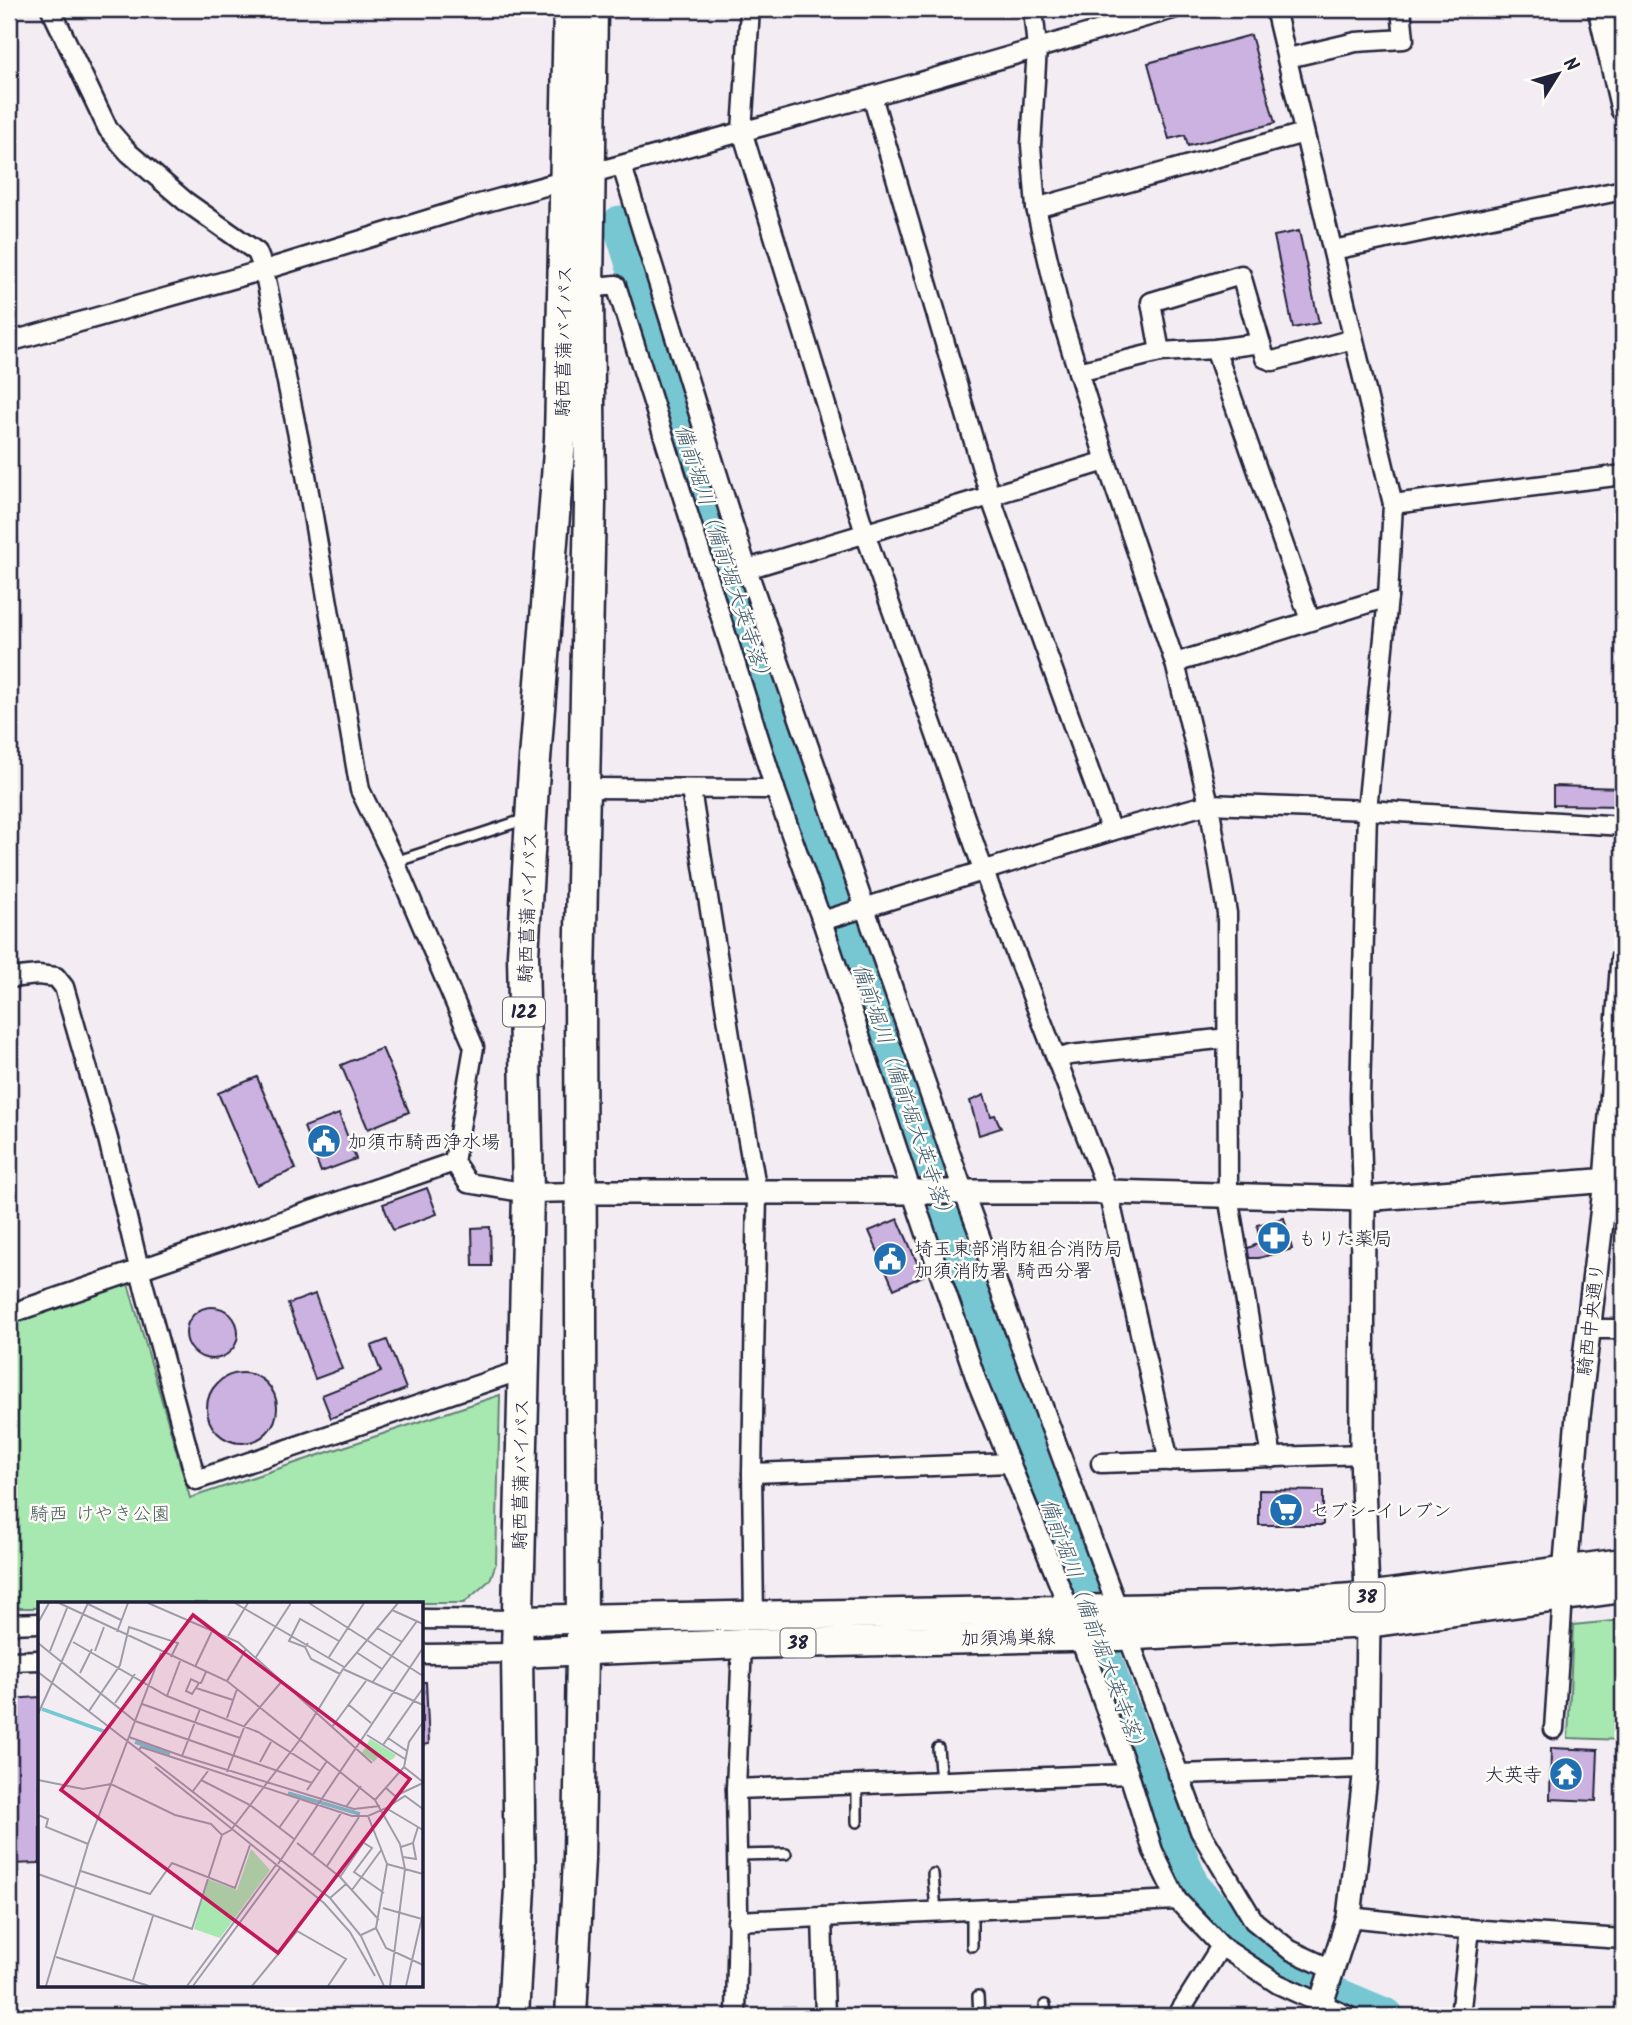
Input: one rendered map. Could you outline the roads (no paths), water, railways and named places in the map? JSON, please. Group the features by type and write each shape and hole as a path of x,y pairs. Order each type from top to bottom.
{"highway":[{"name":"騎西菖蒲バイパス","path":"569,9 578,179 588,288 590,503 580,978 582,1650 579,1859 571,2016"},
{"name":"騎西菖蒲バイパス","path":"513,2016 520,1888 517,1653 528,1193 523,955 592,9"}],"main road":[{"name":"加須鴻巣線","path":"517,1653 742,1644 1074,1623 1367,1610 1564,1583 1623,1563"},
{"name":"加須鴻巣線","path":"1564,1583 1623,1588"},
{"name":"加須鴻巣線","path":"518,1620 754,1616 1074,1623"}],"street":[{"path":"51,9 108,129 129,153 185,201 257,251 264,270 306,475 360,790 396,862 474,1047 454,1162 468,1183 528,1193 1108,1192 1363,1199 1615,1180"},
{"path":"750,9 742,131 865,533 984,872 1108,1192 1169,1461"},
{"path":"1033,9 1037,48 1031,145 1036,208 1062,320 1106,461 1175,663 1209,804 1227,914 1228,1195 1272,1458"},
{"path":"9,342 264,270 472,206 578,179 1173,9"},
{"path":"1275,9 1393,505 1388,597 1367,810 1360,1098 1363,1199 1362,1454 1367,1610 1366,1768 1349,1917 1319,2011"},
{"path":"1288,58 1356,42 1404,38 1401,9"},
{"path":"1600,9 1623,109"},
{"path":"872,96 990,496 1111,831"},
{"path":"1036,208 1304,133"},
{"path":"622,166 747,569 959,1193 1118,1622 1200,1831 1254,1921 1290,1950 1333,1970"},
{"path":"1334,250 1623,190"},
{"path":"1160,352 1151,302 1241,275 1265,358 1273,361 1353,339"},
{"path":"588,288 616,285 775,789 825,920 912,1193 978,1382 1074,1623 1129,1774 1153,1851 1177,1899 1221,1946 1319,2011 1348,2016"},
{"path":"1078,372 1160,352 1261,343"},
{"path":"1215,349 1310,620"},
{"path":"747,569 1106,461"},
{"path":"1393,505 1623,475"},
{"path":"1175,663 1388,597"},
{"path":"585,788 775,789"},
{"path":"691,790 757,1192 752,1473 754,1616"},
{"path":"825,920 1111,831 1209,804 1367,810 1623,826"},
{"name":"騎西中央通り","path":"1564,1583 1588,1329 1615,1180 1623,959"},
{"path":"9,978 38,975 56,977 64,987 108,1139 139,1268 196,1480 522,1370"},
{"path":"1057,1059 1070,1055 1228,1038"},
{"path":"9,1314 454,1162"},
{"path":"1588,1329 1623,1329"},
{"path":"1101,1463 1362,1454"},
{"path":"752,1473 1010,1463"},
{"path":"1554,1729 1564,1583"},
{"path":"424,1619 518,1620"},
{"path":"9,1623 38,1623"},
{"path":"736,2016 736,1789 742,1644"},
{"path":"424,1654 517,1653"},
{"path":"9,1661 38,1660"},
{"path":"1178,1774 1366,1768"},
{"path":"736,1789 1129,1774"},
{"path":"737,1921 1177,1899"},
{"path":"822,1917 825,2016"},
{"path":"1349,1917 1470,1929 1623,1939"},
{"path":"1460,2016 1470,1929"},
{"path":"1177,2016 1221,1946"}],"lane":[{"path":"396,862 531,817"},
{"path":"938,1748 941,1781"},
{"path":"857,1784 857,1822"},
{"path":"737,1854 786,1854"},
{"path":"933,1874 936,1912"},
{"path":"972,1910 972,1946"},
{"path":"978,1996 979,2016"},
{"path":"1045,2005 1046,2016"}],"waterway":[{"name":"備前堀川（備前堀大英寺落）","path":"620,223 738,602 897,1077 1029,1439 1120,1703 1192,1886 1244,1942 1290,1975 1387,2016"}],"place":[{"name":"加須市騎西浄水場","path":"324,1141"},
{"name":"もりた薬局","path":"1274,1238"},
{"name":"埼玉東部消防組合消防局 加須消防署 騎西分署","path":"890,1259"},
{"name":"セブン-イレブン","path":"1286,1510"},
{"name":"大英寺","path":"1566,1774"}],"park label":[{"name":"騎西 けやき公園","path":"100,1513"}]}
